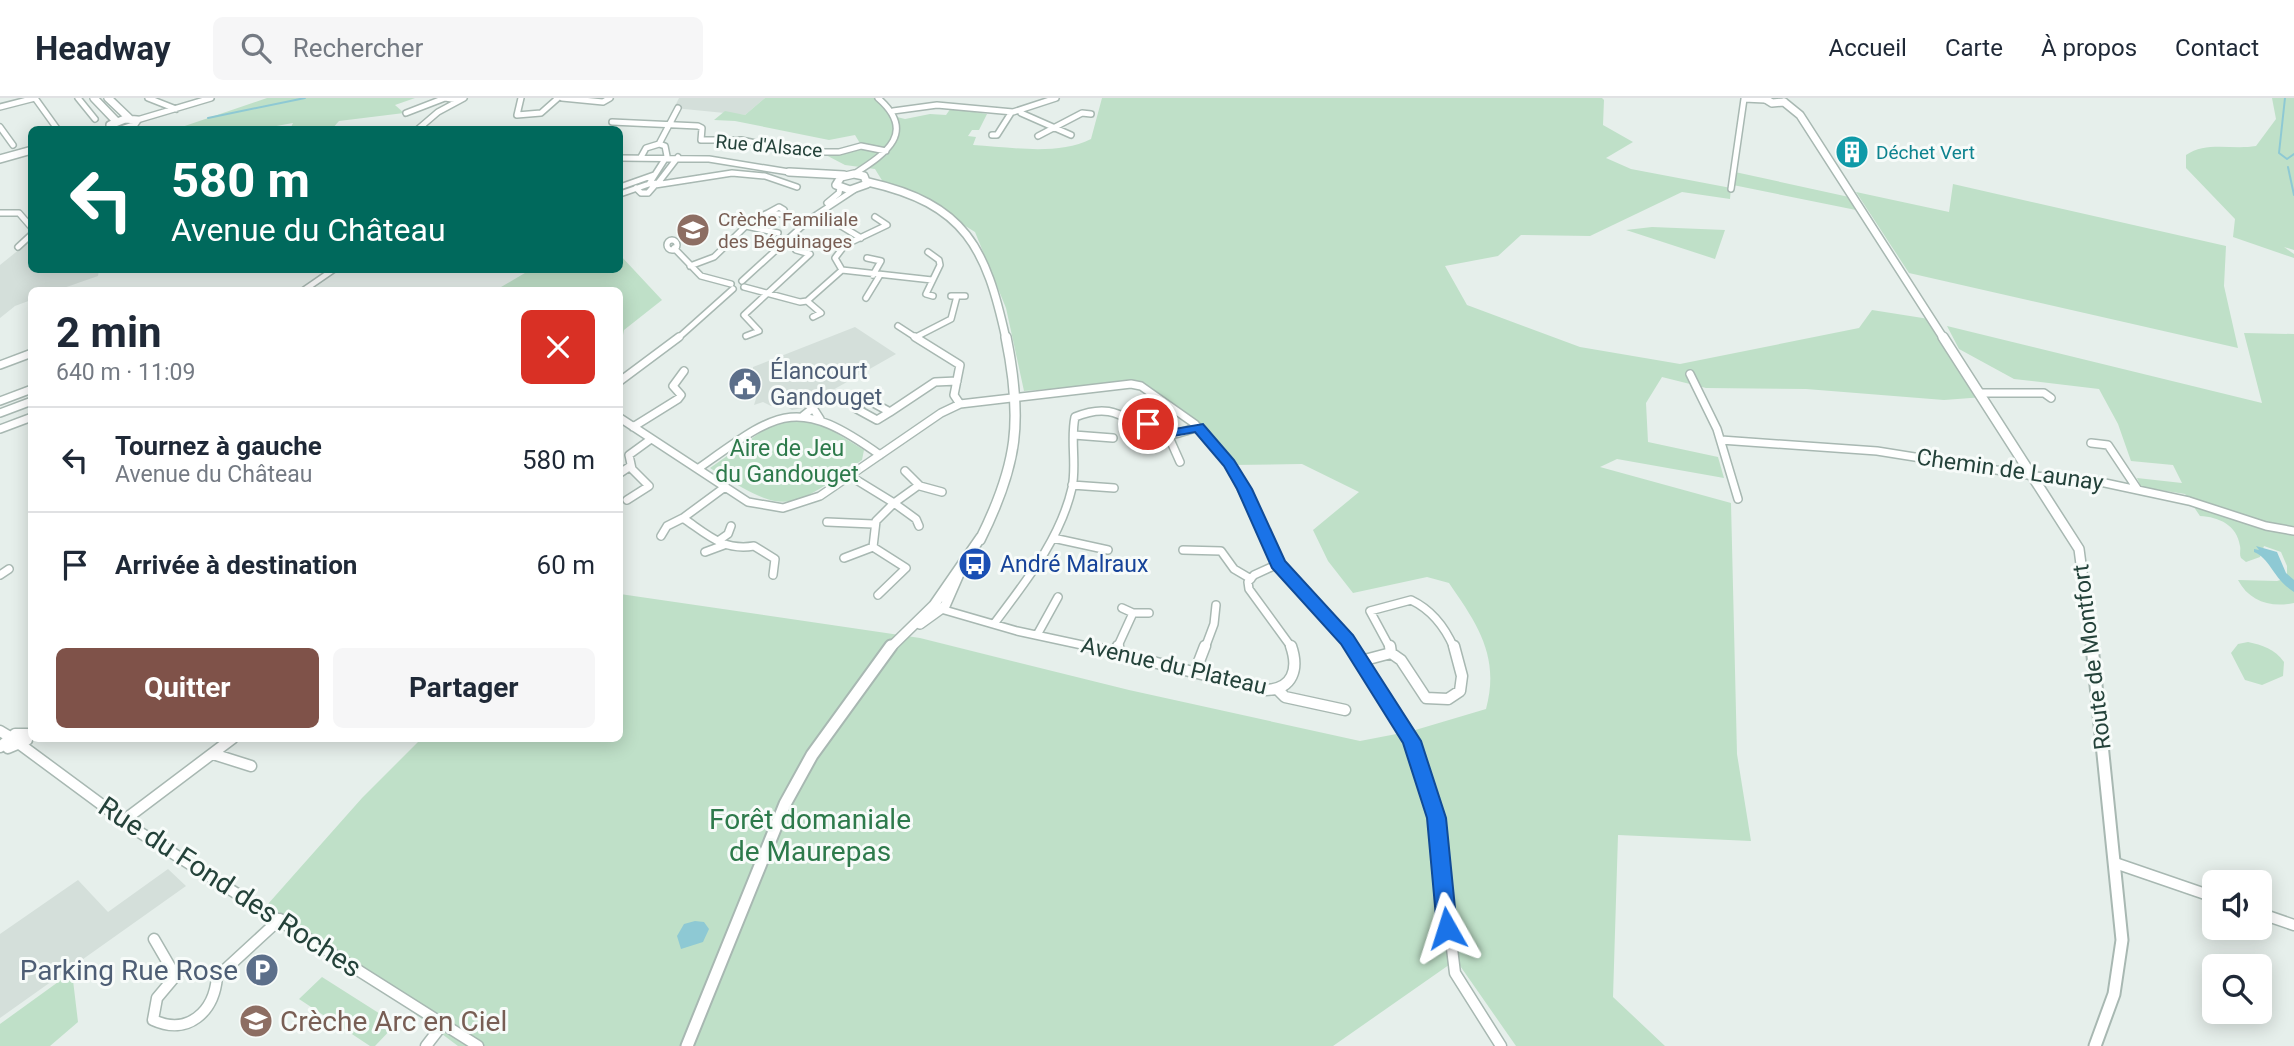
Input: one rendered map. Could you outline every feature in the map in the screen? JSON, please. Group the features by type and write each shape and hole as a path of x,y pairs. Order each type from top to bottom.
{"street":[{"path":"0,107 35,98 55,126"},
{"path":"78,98 96,119"},
{"path":"94,98 116,121 134,123 211,98"},
{"path":"108,98 134,123"},
{"path":"148,98 176,109"},
{"path":"406,113 445,98 457,99"},
{"path":"522,98 517,115 541,113 560,98 603,102 610,98"},
{"path":"810,219 863,184 898,134 899,124 893,111 878,98"},
{"path":"924,106 925,98"},
{"path":"1021,113 1056,98"},
{"path":"422,126 457,99"},
{"path":"1731,189 1743,99 1783,100"},
{"name":"Route de Montfort","path":"1783,100 1800,115 2067,527 2084,568 2122,940 2121,971 2115,999 2095,1046"},
{"path":"893,111 924,106 1021,113 1071,135"},
{"path":"659,144 678,108"},
{"path":"992,135 997,135 1011,113"},
{"path":"1038,136 1082,113 1091,114"},
{"path":"112,126 116,121"},
{"path":"612,122 667,127"},
{"path":"0,127 13,145"},
{"name":"Rue d'Alsace","path":"667,127 702,128 699,138 701,140 741,141 800,152 839,152 861,145 883,153"},
{"path":"623,193 636,188 641,193 648,193 653,176 667,156 665,146 659,144 646,148 641,157"},
{"path":"0,161 28,152"},
{"path":"623,380 679,337 732,287 743,284 838,194 838,185 883,153"},
{"path":"623,158 667,156 789,172 849,175 863,184 929,207 972,239 984,260 1017,396 1018,429 1011,467 1000,499 981,537 943,605 888,652 841,711 807,764 785,804 687,1046"},
{"path":"652,184 663,176 678,157"},
{"path":"789,172 838,185 863,184"},
{"path":"652,184 669,186 710,175 742,174 785,181 797,187"},
{"path":"623,186 653,176 663,176"},
{"path":"0,213 19,213 28,223"},
{"path":"690,267 714,257 758,216 768,213"},
{"path":"842,270 835,258 836,253 887,225 875,217"},
{"path":"827,224 833,221 861,238"},
{"path":"746,226 778,233"},
{"path":"18,247 28,238"},
{"path":"674,248 701,276 732,287"},
{"path":"746,337 759,331 744,315 814,254 796,250"},
{"path":"926,295 939,260 927,251"},
{"path":"866,298 881,261 867,258"},
{"path":"743,284 765,294 800,302 807,301 842,270 932,280"},
{"path":"308,287 329,273"},
{"path":"916,337 951,319 958,296"},
{"path":"807,301 821,313 813,317"},
{"path":"898,326 960,365 954,395 960,404"},
{"path":"0,365 28,354"},
{"path":"633,427 678,399 681,395 673,386 684,370"},
{"path":"1690,374 1721,440 1738,499"},
{"path":"890,412 936,382 957,381"},
{"path":"623,420 756,505 783,508 811,501 960,404 1131,384 1141,386 1198,427 1229,463 1244,489 1278,564 1347,640 1412,741 1436,818 1455,973 1501,1046"},
{"path":"1,398 28,391"},
{"path":"1980,393 2044,393 2051,398"},
{"path":"0,413 28,402"},
{"path":"994,624 1053,538 1065,514 1072,485 1075,417 1093,410 1130,415 1168,435 1180,462"},
{"path":"699,468 768,421 803,416 820,419 880,455"},
{"path":"0,429 28,418"},
{"path":"1168,435 1198,427"},
{"path":"1074,435 1114,438"},
{"path":"629,456 651,439"},
{"name":"Chemin de Launay","path":"1721,440 1877,451 2034,476 2091,480 2189,501 2266,526 2294,531"},
{"path":"2091,443 2108,445 2138,490"},
{"path":"623,454 629,456"},
{"path":"627,500 649,486 629,467 629,456"},
{"path":"623,471 629,467"},
{"path":"905,471 907,477 929,491 942,492"},
{"path":"850,476 894,503 916,519 919,526"},
{"path":"873,547 873,524 877,515 919,485"},
{"path":"1072,485 1114,488"},
{"path":"661,536 667,526 683,518 725,486"},
{"path":"683,518 721,543 735,549 754,547 775,559 773,575"},
{"path":"827,522 873,524"},
{"path":"705,552 721,543 731,526"},
{"path":"1053,538 1108,550"},
{"path":"844,558 873,547"},
{"path":"873,547 906,568 878,595"},
{"name":"Avenue du Plateau","path":"943,605 994,624 1116,651 1250,687 1277,689 1287,684 1293,674 1294,651 1288,637 1249,589 1251,579 1234,569 1230,555 1223,551 1183,550"},
{"path":"1251,579 1278,564"},
{"path":"0,575 9,569"},
{"path":"1037,635 1058,597"},
{"path":"1361,661 1391,653 1401,660 1426,698 1453,696 1460,691 1463,679 1461,657 1437,622 1418,601 1386,604 1370,611 1390,645 1391,653"},
{"path":"1195,672 1214,624 1216,605"},
{"path":"1122,608 1133,613 1149,613"},
{"path":"1116,651 1133,613"},
{"path":"1277,689 1285,697 1345,710"},
{"path":"0,731 5,746"},
{"path":"5,746 19,733 28,733"},
{"path":"5,746 21,745 28,736"},
{"path":"123,821 228,742"},
{"name":"Rue du Fond des Roches","path":"21,745 123,821 478,1046"},
{"path":"212,754 251,766"},
{"path":"2115,863 2202,893"},
{"path":"2272,917 2294,925"},
{"path":"153,939 172,970 178,973 157,998 153,1020 162,1026 181,1027 201,1017 215,998 217,977 280,919"},
{"path":"695,1046 731,938"},
{"path":"426,1046 443,1024"}],"shaded area":[{"path":"679,98 765,98 745,115 674,108"},
{"path":"28,242 28,273 98,273 98,276 67,287 28,287 28,301 15,306 0,318 0,265"},
{"path":"855,327 896,354 817,399 808,400 808,407 792,410 783,404 771,406 763,402 754,405 759,389 753,385 753,367"},
{"path":"168,869 186,886 0,1018 0,934 78,880 108,912"}],"green space":[{"path":"267,98 415,98 395,105 404,113 339,121 335,126 292,126 293,123 276,126 185,126"},
{"name":"Forêt domaniale de Maurepas","path":"765,98 874,98 897,117 905,119 930,114 946,115 951,108 987,114 979,130 972,130 968,136 976,137 973,145 1049,149 1091,139 1102,98 1602,98 1603,125 1633,142 1606,158 1631,169 1731,188 1730,199 1682,192 1590,236 1521,235 1498,256 1445,266 1467,305 1580,347 1680,364 1859,328 1872,310 1929,319 1984,397 1944,400 1806,389 1706,388 1662,377 1646,403 1648,442 1718,457 1724,478 1617,459 1600,467 1731,503 1737,754 1751,841 1618,835 1613,997 1665,1046 1516,1046 1456,960 1333,1046 458,1046 268,904 362,798 418,742 623,742 623,594 920,638 1129,690 1360,741 1412,731 1486,709 1490,673 1484,642 1449,583 1427,577 1353,593 1328,561 1313,530 1359,492 1302,464 1232,465 1194,427 1131,383 1024,391 1006,308 975,232 912,193 883,182 875,169 845,165 822,153 861,145 855,135 829,140 735,121 714,120 725,111 745,115"},
{"path":"2272,98 2294,98 2294,250 2284,247 2294,254 2294,258 2233,237 2235,219 2186,168 2186,155 2202,148 2256,146 2276,119"},
{"path":"1735,172 1849,197 1856,210 1733,185"},
{"path":"1953,184 2226,246 2224,286 2238,348 1909,273 1856,192 1949,212"},
{"path":"1652,227 1725,230 1715,259 1626,230"},
{"path":"623,258 662,300 624,330 623,335 623,287 501,287 525,273 623,273"},
{"path":"1947,326 2262,403 2244,333 2294,334 2294,603 2261,601 2248,593 2238,580 2277,581 2287,578 2287,566 2281,552 2264,546 2260,557 2246,562 2241,558 2238,539 2231,528 2220,520 2200,516 2185,494 2141,487 2137,478 2182,483 2173,465 2131,461 2118,424 2099,389 2014,379 1959,349"},
{"name":"Aire de Jeu du Gandouget","path":"795,420 818,422 864,450 862,460 818,490 787,502 756,495 710,468 772,424"},
{"path":"2248,642 2268,648 2277,654 2284,662 2283,676 2262,685 2245,680 2231,653 2238,644"},
{"path":"72,972 78,1022 50,1046 0,1046 0,1024"},
{"path":"322,977 396,1024 375,1046 370,1046 299,999"}],"water":[{"path":"2256,546 2277,552 2286,573 2294,580 2294,592 2281,581 2260,555 2254,552 2254,549 2259,550"},
{"path":"704,922 709,929 703,942 681,949 677,936 684,924"}],"waterway":[{"path":"208,118 305,98"},
{"path":"2285,98 2279,153 2287,159 2294,154"},
{"path":"2288,167 2294,195"}],"place":[{"name":"Déchet Vert","path":"1852,152"},
{"name":"Crèche Familiale des Béguinages","path":"693,230"},
{"name":"Élancourt Gandouget","path":"745,384"},
{"name":"André Malraux","path":"975,564"},
{"name":"Parking Rue Rose","path":"262,970"},
{"name":"Crèche Arc en Ciel","path":"256,1021"}],"route":[{"path":"1148,424 1158,432 1168,435 1178,435 1198,427 1229,463 1244,489 1278,564 1303,588 1347,640 1412,741 1436,818 1447,928"}]}
